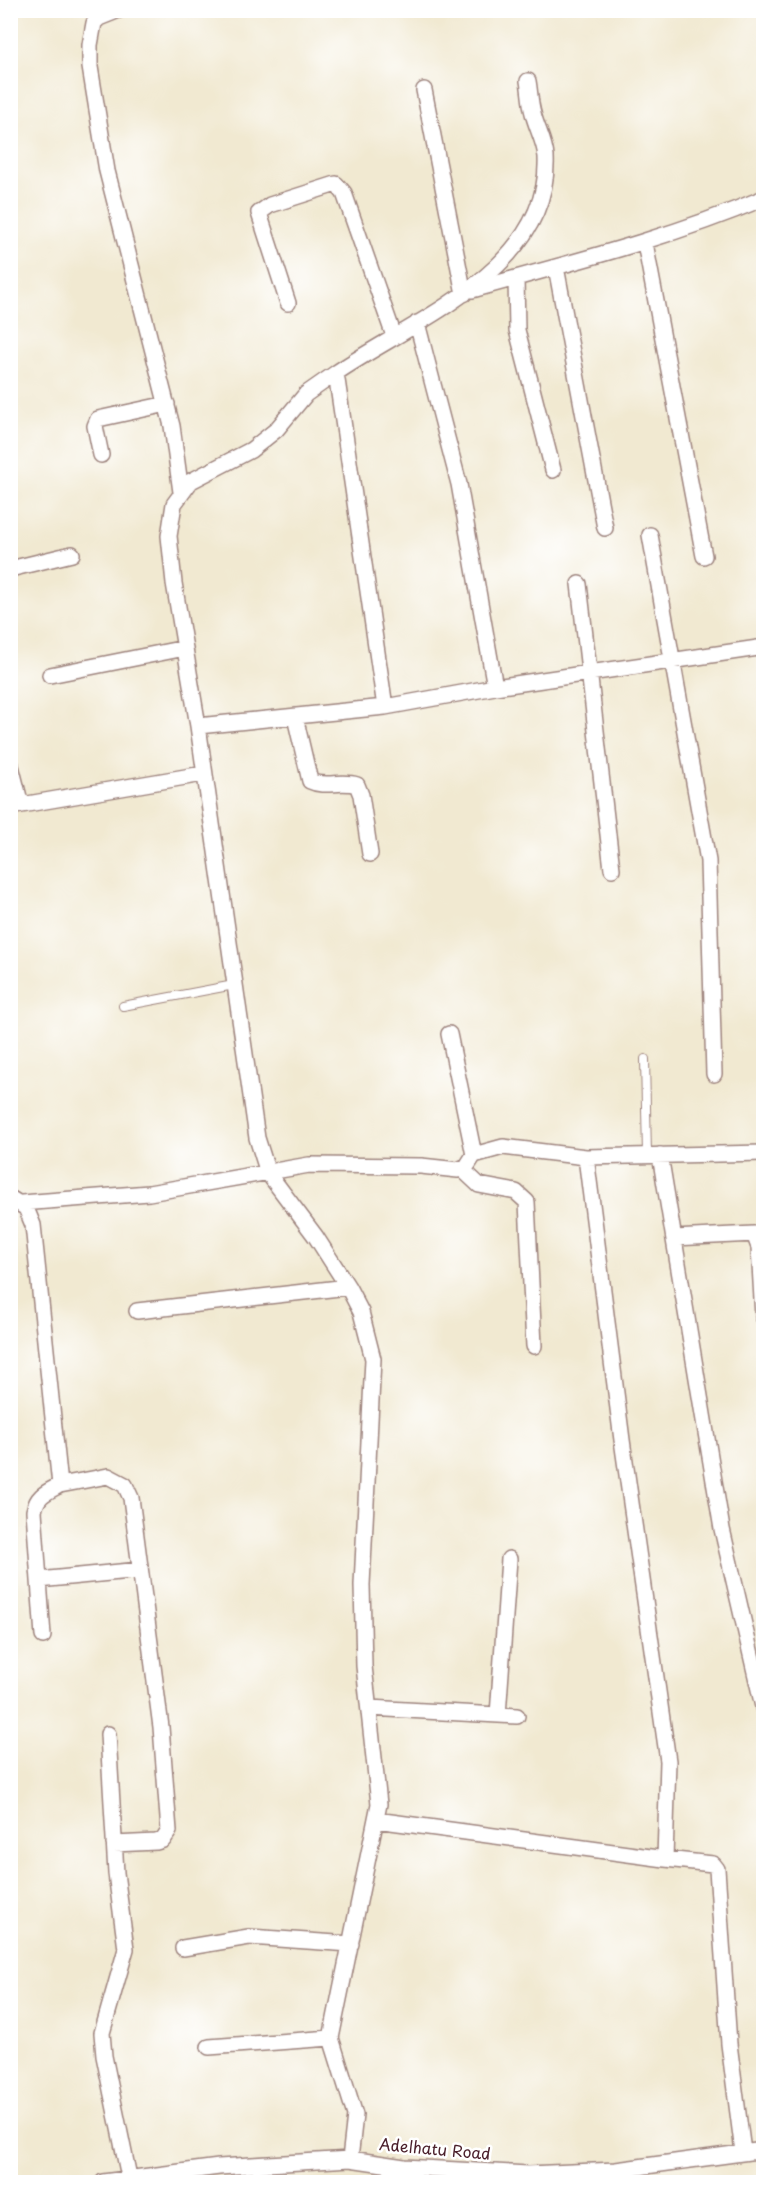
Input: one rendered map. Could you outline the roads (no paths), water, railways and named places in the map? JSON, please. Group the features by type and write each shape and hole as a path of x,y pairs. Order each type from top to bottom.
{"street":[{"path":"118,10 99,18 91,30 90,67 102,129 107,171 167,404 181,492"},
{"path":"350,2159 355,2115 331,2038 332,2022 351,1944 376,1820 379,1787 364,1666 362,1585 373,1359 361,1312 348,1287 316,1237 268,1173 257,1138 203,774 198,726 174,583 170,536 174,504 191,481 251,450 276,430 306,394 394,336 468,292 524,238 533,223 546,154 532,112 528,81"},
{"path":"424,90 468,292"},
{"path":"288,303 259,213 270,205 336,184 341,186 344,193 394,336"},
{"path":"468,292 645,243 705,223 764,198"},
{"path":"645,243 704,556"},
{"path":"556,267 605,528"},
{"path":"516,278 517,330 553,470"},
{"path":"417,323 459,484 495,687"},
{"path":"336,373 385,707"},
{"path":"101,455 95,426 98,419 167,404"},
{"path":"650,535 704,825 710,878 714,1074"},
{"path":"10,568 72,554"},
{"path":"579,584 612,868"},
{"path":"50,675 185,648"},
{"path":"198,726 385,707 495,687 758,648"},
{"path":"295,717 309,781 316,784 349,783 357,785 362,795 370,854"},
{"path":"10,762 16,806 203,774"},
{"path":"448,1034 474,1155"},
{"path":"462,1169 474,1155 503,1147 586,1157 764,1153"},
{"path":"654,1155 674,1238 722,1529 764,1711"},
{"path":"586,1157 622,1440 668,1761 665,1859"},
{"path":"16,1200 150,1193 330,1164 462,1169 479,1185 516,1192 527,1202 534,1346"},
{"path":"16,1200 33,1225 60,1485"},
{"path":"674,1238 754,1234 759,1247 763,1317"},
{"path":"137,1311 348,1287"},
{"path":"43,1636 36,1502 40,1496 60,1485 108,1476 125,1485 131,1498 160,1727 169,1831 163,1840 156,1842 114,1844"},
{"path":"498,1715 509,1559"},
{"path":"39,1580 140,1570"},
{"path":"369,1708 517,1716"},
{"path":"108,1734 114,1844 126,1949 102,2033 104,2056 129,2177"},
{"path":"376,1820 713,1864 717,1869 729,2044 743,2152"},
{"path":"183,1948 261,1937 351,1944"},
{"path":"209,2047 331,2038"},
{"name":"Adelhatu Road","path":"103,2182 219,2167 350,2159 404,2167 528,2178 617,2176 764,2150"},
{"path":"404,2167 405,2182"}],"lane":[{"path":"123,1006 234,985"},
{"path":"645,1059 654,1155"}]}
